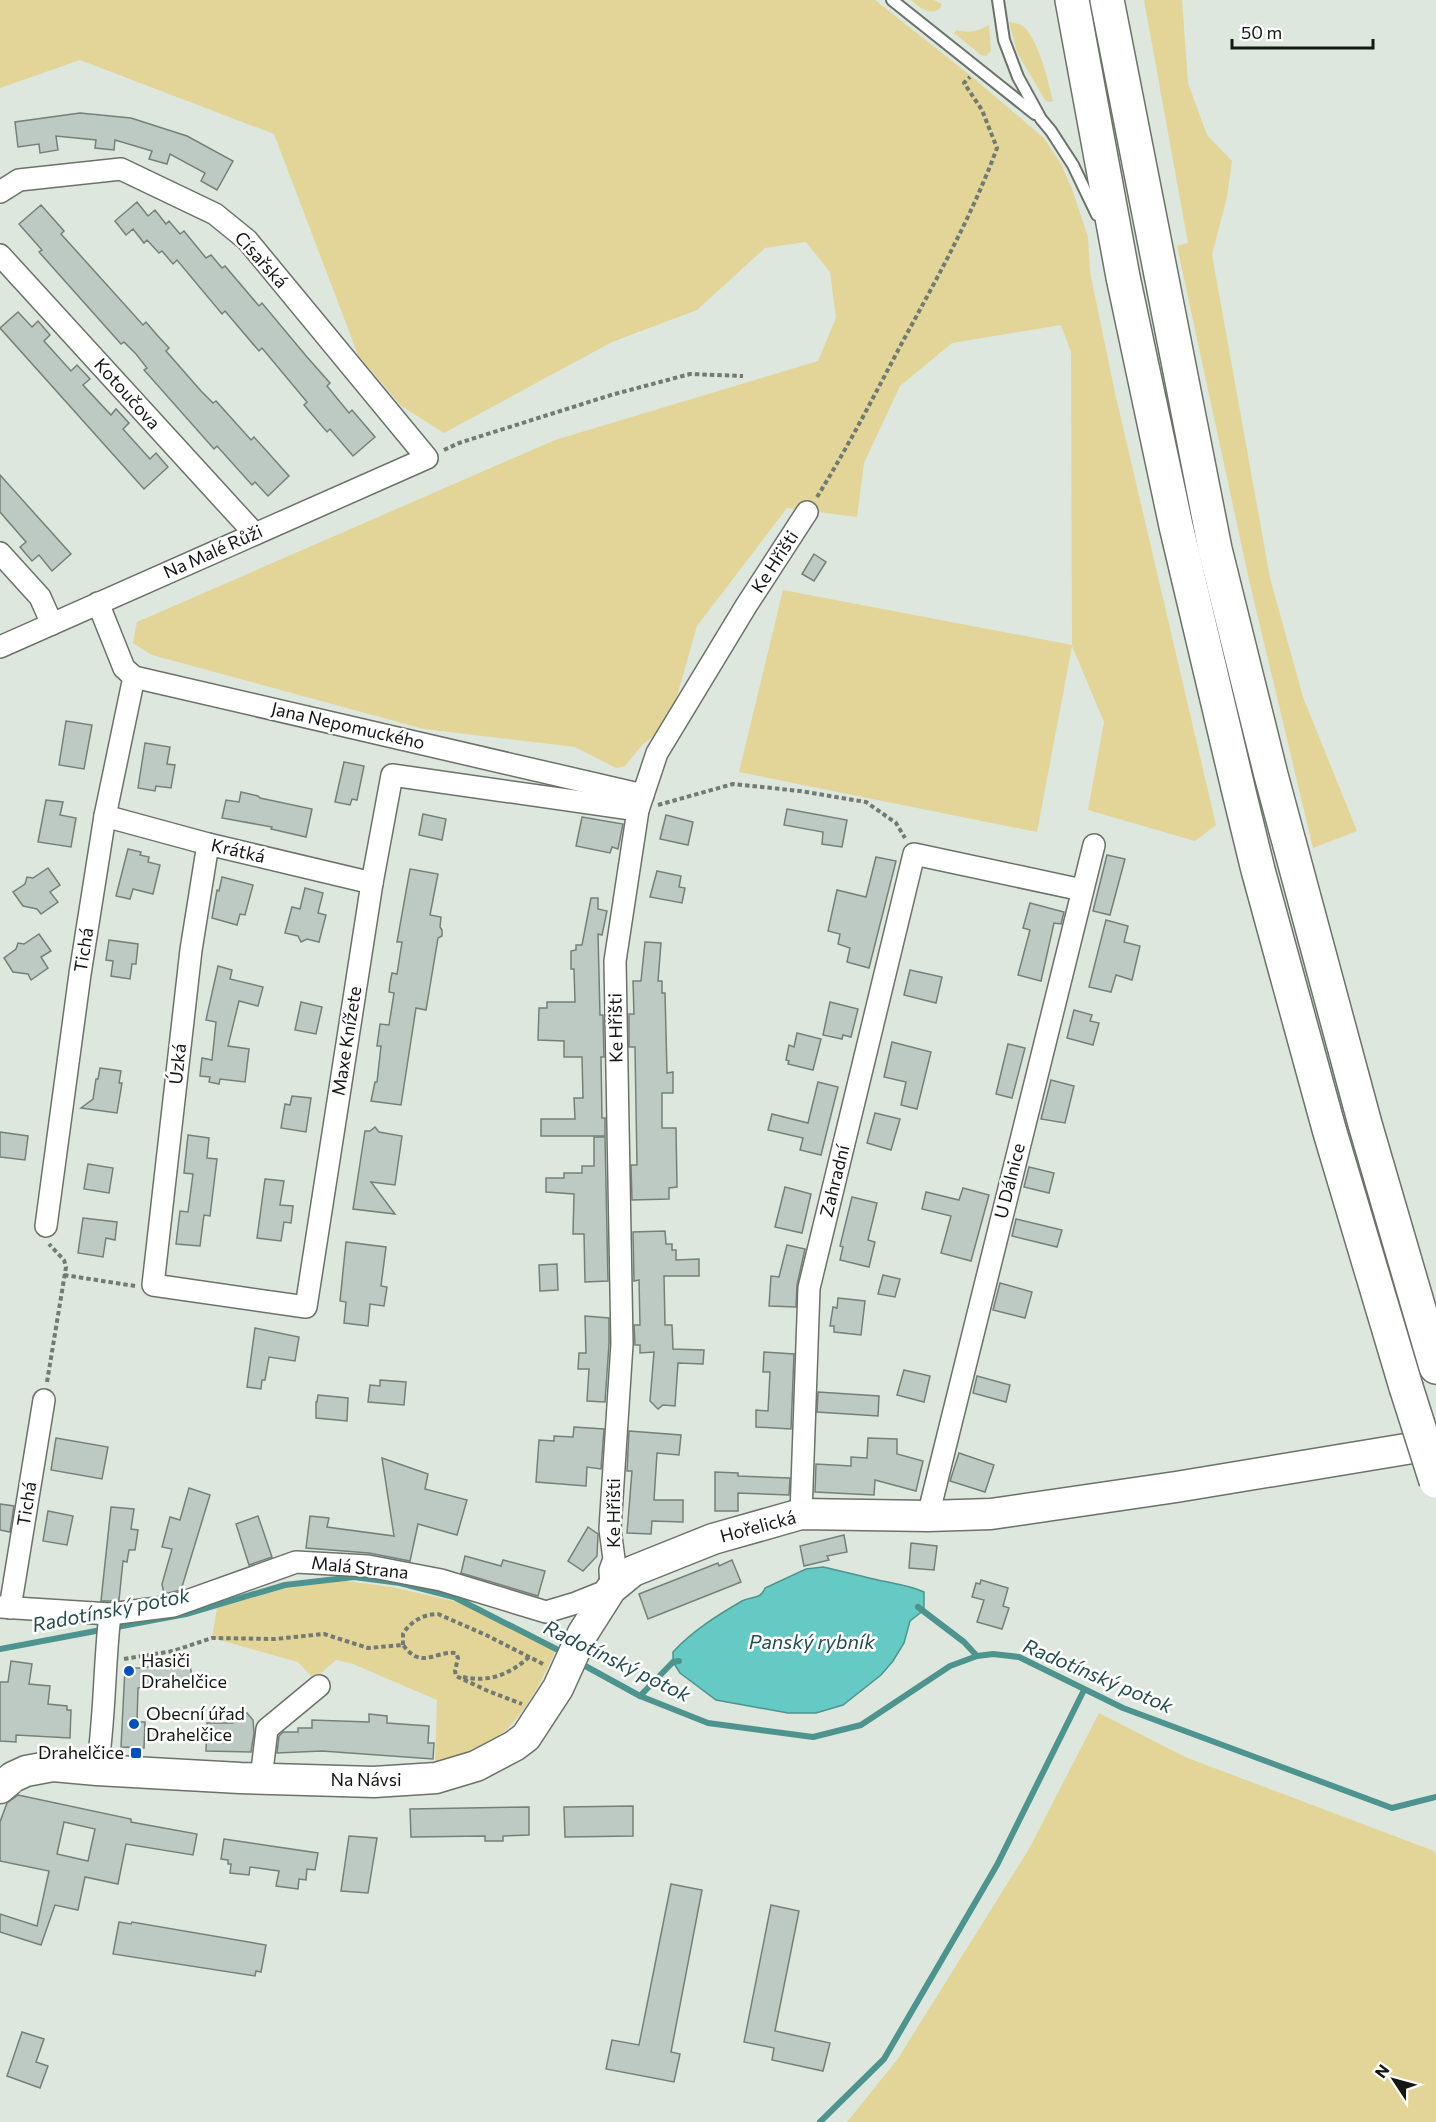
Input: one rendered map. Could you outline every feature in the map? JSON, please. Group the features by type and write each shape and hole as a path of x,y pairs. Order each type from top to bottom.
{"highway":[{"path":"1072,0 1123,277 1176,526 1258,870 1329,1129 1436,1481"},
{"path":"1107,0 1224,583 1271,775 1365,1124 1436,1367"}],"main road":[{"name":"Hořelická","path":"611,1589 633,1571 713,1539 801,1514 927,1516 991,1514 1176,1487 1436,1444"},
{"name":"Na Návsi","path":"13,1767 53,1766 261,1779 374,1782 436,1778 476,1766 526,1737 553,1678 611,1589"},
{"path":"0,1788 13,1777 13,1767"}],"street":[{"name":"Císařská","path":"0,192 19,180 121,169 215,214 247,240 426,458"},
{"name":"Kotoučova","path":"0,255 255,534"},
{"name":"Na Malé Růži","path":"0,647 426,458"},
{"name":"Ke Hřišti","path":"611,1589 610,1570 614,1559 610,1529 622,1344 615,961 640,802 657,753 746,606 807,513"},
{"path":"0,553 40,597 52,624"},
{"path":"98,603 124,668 135,677"},
{"name":"Jana Nepomuckého","path":"135,677 640,802"},
{"name":"Tichá","path":"46,1226 80,974 105,816 135,677"},
{"name":"Jana Nepomuckého","path":"392,775 640,802"},
{"name":"Maxe Knížete","path":"153,1285 306,1307 372,883 392,775"},
{"name":"Krátká","path":"105,816 208,844 372,883"},
{"name":"Úzká","path":"153,1285 191,950 208,844"},
{"name":"U Dálnice","path":"927,1516 1094,845"},
{"path":"914,854 1082,890"},
{"name":"Zahradní","path":"801,1514 810,1288 914,854"},
{"name":"Tichá","path":"5,1607 44,1400"},
{"name":"Malá Strana","path":"5,1607 109,1625 173,1606 296,1562 368,1566 441,1580 546,1612 611,1589"},
{"path":"97,1770 103,1734 105,1662 109,1625"},
{"path":"261,1779 267,1729 319,1686"}],"lane":[{"path":"892,0 1041,119"},
{"path":"998,0 1004,40 1018,77 1041,119 1062,147 1084,183 1123,277"},
{"path":"1118,0 1124,91"}],"path":[{"path":"807,513 840,461 943,268 984,184 998,148 982,110 964,83 978,67"},
{"path":"426,458 459,443 502,429 611,395 690,374 743,376"},
{"path":"640,802 733,784 800,791 866,802 896,823 914,854"},
{"path":"44,1400 66,1267 64,1260 49,1246 46,1226"},
{"path":"64,1275 138,1287 153,1285"},
{"path":"456,1676 458,1658 456,1653 448,1652 429,1659 420,1658 413,1656 403,1645 403,1634 411,1623 431,1614 438,1614 466,1625 529,1657 553,1678"},
{"path":"105,1662 173,1651 212,1638 275,1639 324,1634 368,1648 403,1645"},
{"path":"456,1676 478,1681 494,1678 521,1664 529,1657"},
{"path":"456,1676 529,1707"}],"shaded area":[{"path":"0,0 875,0 971,76 1044,138 1061,164 1072,189 1088,237 1090,272 1115,393 1216,825 1195,841 1088,810 1104,722 1072,646 1037,832 739,772 783,590 1072,645 1071,352 1061,325 952,343 900,386 864,463 857,517 787,508 697,626 669,724 643,744 625,766 616,768 575,747 424,729 152,655 133,643 137,622 555,440 818,361 836,318 830,272 806,242 765,248 697,310 612,342 444,433 400,405 358,355 274,134 80,60 0,88"},
{"path":"911,0 934,0 942,4 936,11 928,11"},
{"path":"1144,0 1182,0 1188,83 1207,135 1232,161 1227,197 1212,255 1270,578 1303,697 1357,831 1313,848 1249,580 1177,246 1188,243"},
{"path":"1009,22 1023,26 1031,36 1043,63 1053,101 1045,100 1017,52"},
{"path":"989,25 991,51 986,56 981,55 954,33 956,30 969,32"},
{"path":"345,1581 392,1587 462,1603 556,1650 529,1702 507,1729 482,1746 435,1762 437,1700 353,1664 336,1660 314,1679 298,1662 212,1638 217,1608 287,1588"},
{"path":"1099,1713 1185,1757 1434,1851 1436,1855 1436,2122 847,2122 897,2060 1029,1849"}],"water":[{"name":"Panský rybník","path":"823,1567 924,1592 924,1610 910,1621 904,1643 893,1661 881,1675 843,1705 816,1713 788,1713 716,1700 680,1673 673,1662 673,1652 697,1630 745,1599 758,1596 765,1588 806,1569"}],"building":[{"path":"80,113 131,118 187,136 233,161 217,190 201,181 205,173 170,154 167,164 149,159 152,151 115,140 114,150 95,148 96,140 56,136 58,150 40,153 39,144 18,147 15,122"},
{"path":"137,202 148,216 155,210 166,224 169,221 180,234 184,231 206,258 211,255 222,268 225,266 259,306 262,303 330,383 327,386 349,413 352,410 375,437 353,456 330,429 327,432 304,405 307,402 262,348 259,351 225,311 222,314 177,260 173,264 162,251 159,253 147,240 144,243 133,229 126,235 115,221"},
{"path":"41,205 64,231 61,234 143,325 146,322 169,348 166,351 201,391 213,403 216,401 251,440 254,437 289,476 268,496 255,482 252,485 217,446 214,449 144,370 147,368 136,354 124,342 121,344 39,252 42,250 19,224"},
{"path":"18,312 32,327 38,321 50,335 44,341 71,371 77,365 90,379 83,385 111,415 116,409 129,423 123,429 150,459 156,453 168,467 144,489 0,328"},
{"path":"0,475 71,554 52,571 39,555 32,561 20,547 26,542 0,512"},
{"path":"814,554 826,562 814,581 802,574"},
{"path":"66,721 92,725 84,769 59,765"},
{"path":"145,743 170,747 167,764 175,765 171,788 156,786 155,791 138,788"},
{"path":"344,762 364,766 357,800 352,799 350,805 335,802"},
{"path":"241,792 312,809 306,837 271,829 272,827 222,818 226,800 239,802"},
{"path":"46,800 63,802 60,815 76,818 71,847 38,842"},
{"path":"787,809 847,820 842,847 822,844 823,832 784,825"},
{"path":"423,814 446,819 442,840 419,835"},
{"path":"666,815 693,822 688,845 660,839"},
{"path":"582,817 623,824 618,849 612,847 610,853 576,846"},
{"path":"128,849 141,852 140,855 149,857 148,862 160,865 153,894 133,889 130,899 116,896"},
{"path":"1107,855 1125,859 1110,915 1093,911"},
{"path":"876,857 896,861 869,968 847,962 850,948 838,944 840,934 828,931 837,890 866,897"},
{"path":"48,868 60,885 50,892 58,902 41,914 37,909 23,906 13,892 25,884 27,877 33,878"},
{"path":"410,869 438,874 430,915 441,917 442,936 438,938 426,1010 416,1008 401,1105 371,1101 375,1082 377,1082 381,1046 377,1046 380,1024 389,1025 394,993 389,992 390,983 392,973 397,974 402,942 397,942"},
{"path":"657,871 681,876 679,887 685,888 682,903 650,897"},
{"path":"222,877 253,885 245,915 240,914 237,925 212,918"},
{"path":"305,888 323,893 318,913 326,915 319,942 307,939 301,942 298,936 285,933 292,907 300,909"},
{"path":"591,898 598,898 598,909 607,911 602,935 598,934 600,1015 603,1015 604,1057 601,1057 602,1118 605,1118 605,1136 541,1136 541,1119 575,1119 574,1098 583,1098 582,1057 564,1057 564,1041 538,1040 539,1008 547,1008 547,1002 575,1002 571,951 576,950 576,945 582,945"},
{"path":"1030,903 1064,912 1061,924 1054,923 1041,981 1018,975 1030,930 1023,928"},
{"path":"1106,920 1128,926 1124,942 1140,946 1132,980 1116,975 1111,992 1089,987"},
{"path":"39,934 51,951 41,957 48,968 31,980 28,974 13,972 4,958 16,949 18,943 24,944"},
{"path":"109,940 138,944 136,964 132,964 130,979 111,976 113,961 106,960"},
{"path":"645,942 661,943 658,981 662,981 662,993 665,993 667,1073 673,1072 673,1093 662,1093 662,1128 676,1128 677,1187 669,1188 669,1199 632,1200 631,1165 637,1165 635,1047 629,1047 629,1014 634,1014 633,981 641,981"},
{"path":"218,966 232,970 230,979 263,987 258,1006 239,1001 228,1046 249,1049 245,1082 220,1079 219,1084 209,1082 210,1077 200,1076 202,1058 212,1060 216,1022 206,1020"},
{"path":"910,970 942,977 936,1003 904,995"},
{"path":"301,1002 322,1007 316,1034 295,1030"},
{"path":"830,1002 858,1009 851,1037 843,1035 842,1039 823,1035"},
{"path":"1074,1010 1092,1015 1090,1021 1099,1023 1093,1045 1067,1038"},
{"path":"797,1033 821,1039 813,1070 788,1064 789,1061 786,1060 789,1045 794,1047"},
{"path":"892,1042 931,1052 917,1109 901,1105 906,1082 884,1077"},
{"path":"1008,1044 1025,1048 1012,1098 996,1094"},
{"path":"100,1068 121,1071 119,1083 122,1083 117,1113 81,1108 93,1099"},
{"path":"1051,1080 1074,1086 1065,1123 1041,1119"},
{"path":"818,1082 838,1087 821,1155 800,1150 803,1138 768,1130 772,1114 808,1123"},
{"path":"292,1096 311,1098 306,1132 281,1128 285,1104 290,1105"},
{"path":"875,1113 900,1119 891,1150 867,1143"},
{"path":"375,1127 379,1132 402,1136 395,1185 371,1182 395,1214 353,1209 365,1131 370,1131"},
{"path":"0,1132 28,1136 25,1160 0,1157"},
{"path":"188,1135 209,1138 207,1158 217,1159 210,1216 204,1215 200,1246 176,1244 180,1211 188,1212 193,1174 184,1173"},
{"path":"594,1137 605,1137 608,1281 585,1282 584,1234 573,1234 574,1194 546,1192 546,1178 564,1178 564,1173 582,1173 582,1166 594,1166"},
{"path":"88,1164 113,1168 109,1193 84,1189"},
{"path":"1029,1167 1054,1173 1049,1193 1024,1187"},
{"path":"265,1179 284,1181 280,1205 293,1206 291,1223 284,1222 281,1241 257,1238"},
{"path":"785,1187 811,1194 802,1233 775,1227"},
{"path":"963,1188 989,1195 971,1261 941,1253 951,1216 922,1209 926,1192 959,1200"},
{"path":"852,1197 877,1203 868,1240 875,1242 869,1267 840,1260 843,1247 840,1246"},
{"path":"83,1218 117,1222 115,1240 106,1238 103,1257 78,1253"},
{"path":"1016,1219 1062,1230 1057,1247 1012,1236"},
{"path":"665,1231 666,1244 672,1244 672,1250 676,1250 676,1260 699,1259 699,1276 664,1276 665,1325 672,1325 673,1349 704,1350 703,1364 678,1363 675,1406 663,1405 658,1409 650,1401 654,1352 640,1353 640,1345 635,1345 634,1325 640,1325 639,1280 634,1281 633,1232"},
{"path":"346,1242 386,1247 381,1286 387,1287 384,1306 370,1304 368,1326 344,1323 346,1302 340,1301"},
{"path":"787,1245 805,1249 797,1285 796,1307 769,1306 771,1276 779,1277"},
{"path":"557,1264 558,1290 540,1291 539,1265"},
{"path":"883,1275 900,1279 895,1297 878,1294"},
{"path":"1000,1283 1032,1292 1025,1318 993,1310"},
{"path":"838,1298 865,1301 861,1335 834,1332 834,1326 830,1326 833,1307 837,1308"},
{"path":"585,1316 609,1318 605,1402 587,1401 589,1369 578,1369 579,1353 586,1353"},
{"path":"255,1328 299,1337 295,1361 269,1357 261,1389 247,1387"},
{"path":"764,1352 794,1354 791,1429 756,1427 756,1410 768,1411 770,1372 763,1372"},
{"path":"904,1370 930,1376 924,1402 897,1395"},
{"path":"977,1376 1010,1385 1006,1402 973,1393"},
{"path":"380,1380 406,1382 404,1405 368,1402 370,1385 380,1386"},
{"path":"818,1392 879,1396 878,1416 817,1412"},
{"path":"318,1395 348,1398 347,1421 316,1418"},
{"path":"574,1427 604,1429 601,1469 587,1467 586,1486 536,1482 539,1440 554,1441 554,1436 573,1437"},
{"path":"629,1431 681,1435 679,1455 657,1453 654,1500 683,1500 683,1522 652,1521 651,1534 627,1533 632,1471 627,1471"},
{"path":"56,1438 108,1447 102,1479 51,1470"},
{"path":"868,1438 897,1439 897,1454 923,1461 916,1491 875,1480 874,1495 815,1492 816,1464 851,1466 851,1457 867,1458"},
{"path":"959,1453 994,1465 985,1492 950,1481"},
{"path":"382,1458 428,1474 425,1489 467,1500 457,1535 418,1524 410,1561 369,1553 306,1548 310,1516 329,1518 327,1527 394,1536"},
{"path":"715,1472 738,1473 738,1476 790,1478 789,1495 738,1493 738,1511 715,1511"},
{"path":"189,1488 210,1495 181,1590 164,1594 162,1584 172,1549 162,1547 170,1517 180,1520"},
{"path":"0,1504 14,1506 10,1532 0,1530"},
{"path":"111,1507 134,1509 131,1529 138,1530 135,1550 129,1550 127,1562 123,1561 119,1600 101,1601"},
{"path":"48,1511 73,1516 67,1545 43,1541"},
{"path":"258,1516 272,1557 249,1565 236,1524"},
{"path":"588,1527 598,1534 597,1556 583,1571 568,1561"},
{"path":"844,1535 847,1552 827,1556 829,1560 804,1566 800,1546"},
{"path":"911,1543 937,1546 934,1570 909,1568"},
{"path":"465,1556 501,1566 503,1560 545,1571 538,1596 461,1573"},
{"path":"732,1560 741,1582 648,1619 639,1594 718,1563 719,1566"},
{"path":"981,1580 1008,1588 1003,1606 1009,1608 1002,1629 977,1622 984,1600 972,1597 976,1583 980,1584"},
{"path":"189,1659 192,1677 138,1688 137,1722 145,1722 144,1748 121,1747 125,1668 142,1668"},
{"path":"11,1661 32,1664 29,1684 50,1686 48,1704 67,1706 67,1710 71,1710 70,1738 16,1735 16,1742 0,1741 0,1682 8,1682"},
{"path":"234,1713 247,1713 253,1720 254,1733 251,1752 206,1751 207,1723 233,1723"},
{"path":"369,1714 387,1716 387,1723 429,1726 428,1743 434,1743 433,1759 322,1751 277,1753 279,1736 283,1732 298,1732 298,1728 312,1728 312,1720 369,1722"},
{"path":"18,1795 131,1819 131,1822 197,1834 193,1855 126,1844 118,1884 85,1877 78,1910 55,1905 41,1945 0,1932 0,1914 37,1926 49,1871 0,1861 0,1822 7,1803","holes":["64,1822 95,1829 88,1861 57,1854"]},
{"path":"633,1806 633,1836 565,1837 564,1807"},
{"path":"529,1807 529,1835 503,1836 503,1841 485,1841 485,1836 411,1837 410,1809"},
{"path":"349,1836 377,1838 368,1893 341,1891"},
{"path":"224,1839 318,1853 315,1870 307,1869 306,1880 299,1879 298,1889 276,1886 279,1871 250,1867 249,1875 230,1873 231,1864 228,1864 228,1860 221,1859"},
{"path":"671,1884 702,1890 671,2052 680,2054 674,2082 606,2069 612,2040 639,2045"},
{"path":"771,1905 799,1911 775,2031 830,2043 823,2071 772,2060 774,2048 744,2042"},
{"path":"119,1922 131,1924 132,1922 266,1945 261,1972 256,1971 255,1976 113,1954"},
{"path":"22,2032 44,2039 36,2062 48,2066 40,2088 7,2076"}],"waterway":[{"name":"Radotínský potok","path":"0,1649 186,1614 285,1585 354,1577 400,1583 454,1597 564,1653"},
{"path":"918,1607 964,1642 977,1656"},
{"name":"Radotínský potok","path":"578,1662 640,1696 708,1723 813,1737 861,1725 950,1666 977,1656 993,1654 1019,1657 1123,1708 1392,1808 1436,1797"},
{"path":"640,1696 673,1662 679,1661"},
{"path":"820,2122 884,2059 997,1865 1084,1690"}],"place":[{"name":"Hasiči Drahelčice","path":"129,1671"},
{"name":"Obecní úřad Drahelčice","path":"134,1724"},
{"name":"Drahelčice","path":"136,1753"}]}
